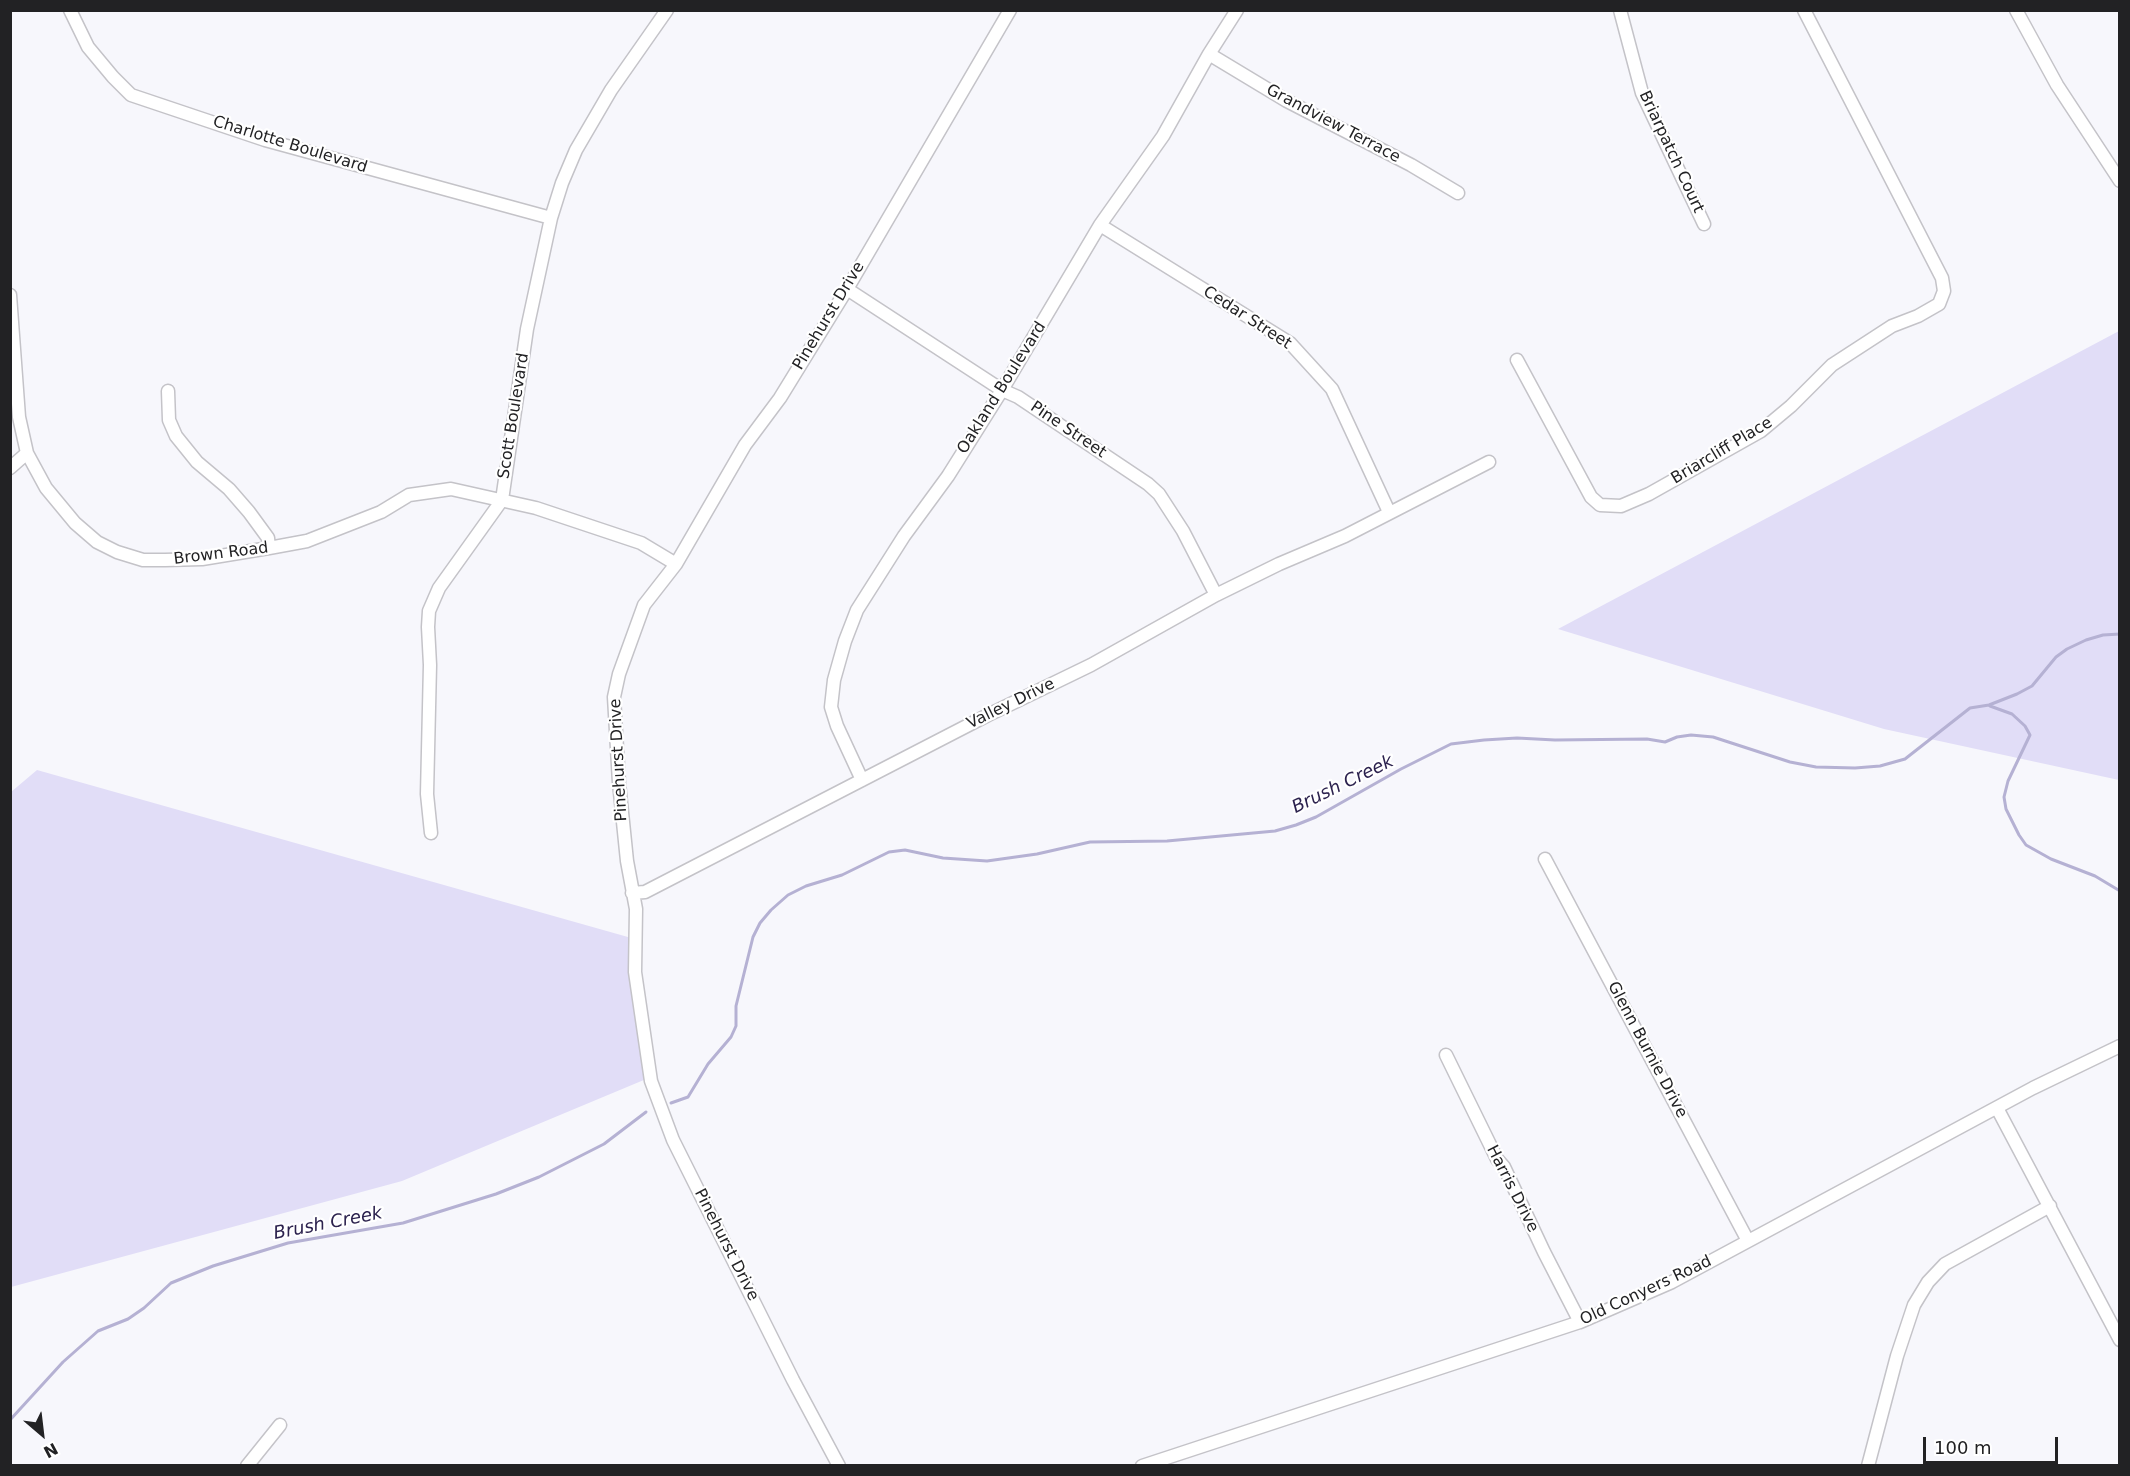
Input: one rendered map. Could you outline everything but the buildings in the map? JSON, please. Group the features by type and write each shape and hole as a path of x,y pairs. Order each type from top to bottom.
{"street":[{"name":"Charlotte Boulevard","path":"70,10 87,47 131,94 265,141 551,218"},
{"name":"Scott Boulevard","path":"431,833 427,794 429,611 439,588 502,500 527,329 551,218 561,183 576,150 610,90 667,10"},
{"name":"Pinehurst Drive","path":"839,1466 793,1380 673,1140 654,1088 642,1028 635,972 636,909 627,861 619,783 614,697 619,674 644,605 676,564 745,445 780,398 1010,10"},
{"name":"Oakland Boulevard","path":"862,780 837,726 831,707 834,680 857,610 870,586 948,476 1100,225 1163,136 1209,54 1237,10"},
{"name":"Briarpatch Court","path":"1620,10 1642,93 1704,224"},
{"name":"Briarcliff Place","path":"1517,360 1590,497 1600,505 1621,506 1650,494 1761,431 1791,406 1832,365 1892,326 1918,316 1939,303 1944,291 1942,278 1804,10"},
{"path":"2016,10 2057,85 2120,181"},
{"name":"Grandview Terrace","path":"1209,54 1287,101 1411,165 1458,193"},
{"name":"Cedar Street","path":"1100,225 1290,343 1332,389 1389,512"},
{"name":"Pine Street","path":"846,289 1002,390 1018,397 1074,433 1148,484 1159,494 1183,531 1216,595"},
{"name":"Brown Road","path":"10,295 19,417 27,453 46,488 75,524 98,542 117,552 143,560 165,560 202,559 269,549 308,541 381,512 409,495 451,489 523,504 641,543 676,564"},
{"path":"168,391 169,420 176,436 197,462 229,489 249,512 268,538 269,549"},
{"path":"10,468 27,453"},
{"name":"Valley Drive","path":"632,893 645,892 988,715 1091,665 1216,595 1279,564 1345,536 1489,462"},
{"name":"Glenn Burnie Drive","path":"1545,859 1748,1241"},
{"name":"Old Conyers Road","path":"1142,1466 1580,1322 1672,1282 1997,1108 2120,1046"},
{"name":"Harris Drive","path":"1446,1055 1580,1322"},
{"path":"1997,1108 2119,1337"},
{"path":"1868,1466 1897,1356 1914,1305 1928,1282 1945,1264 2050,1206"},
{"path":"247,1466 280,1425"}],"shaded area":[{"path":"2119,331 2119,780 1884,729 1558,629"},
{"path":"37,770 635,939 651,1077 402,1181 11,1287 11,792"}],"waterway":[{"name":"Brush Creek","path":"671,1103 688,1097 708,1064 731,1037 736,1026 736,1006 753,937 760,923 771,910 788,895 806,886 842,875 889,852 905,850 943,858 987,861 1037,854 1090,842 1167,841 1275,831 1316,817 1451,744 1484,740 1647,739 1665,742 1691,735 1713,737 1790,762 1816,767 1880,766 1905,759 1970,708 1989,705 2032,686 2056,657 2067,649 2103,635 2120,634"},
{"path":"1990,706 2012,714 2025,726 2030,735 2008,781 2004,797 2006,809 2026,845 2051,859 2095,876 2120,891"},
{"name":"Brush Creek","path":"10,1420 63,1362 98,1331 128,1319 144,1308 171,1283 213,1266 288,1243 403,1223 496,1194 539,1177 604,1144 646,1112"}]}
